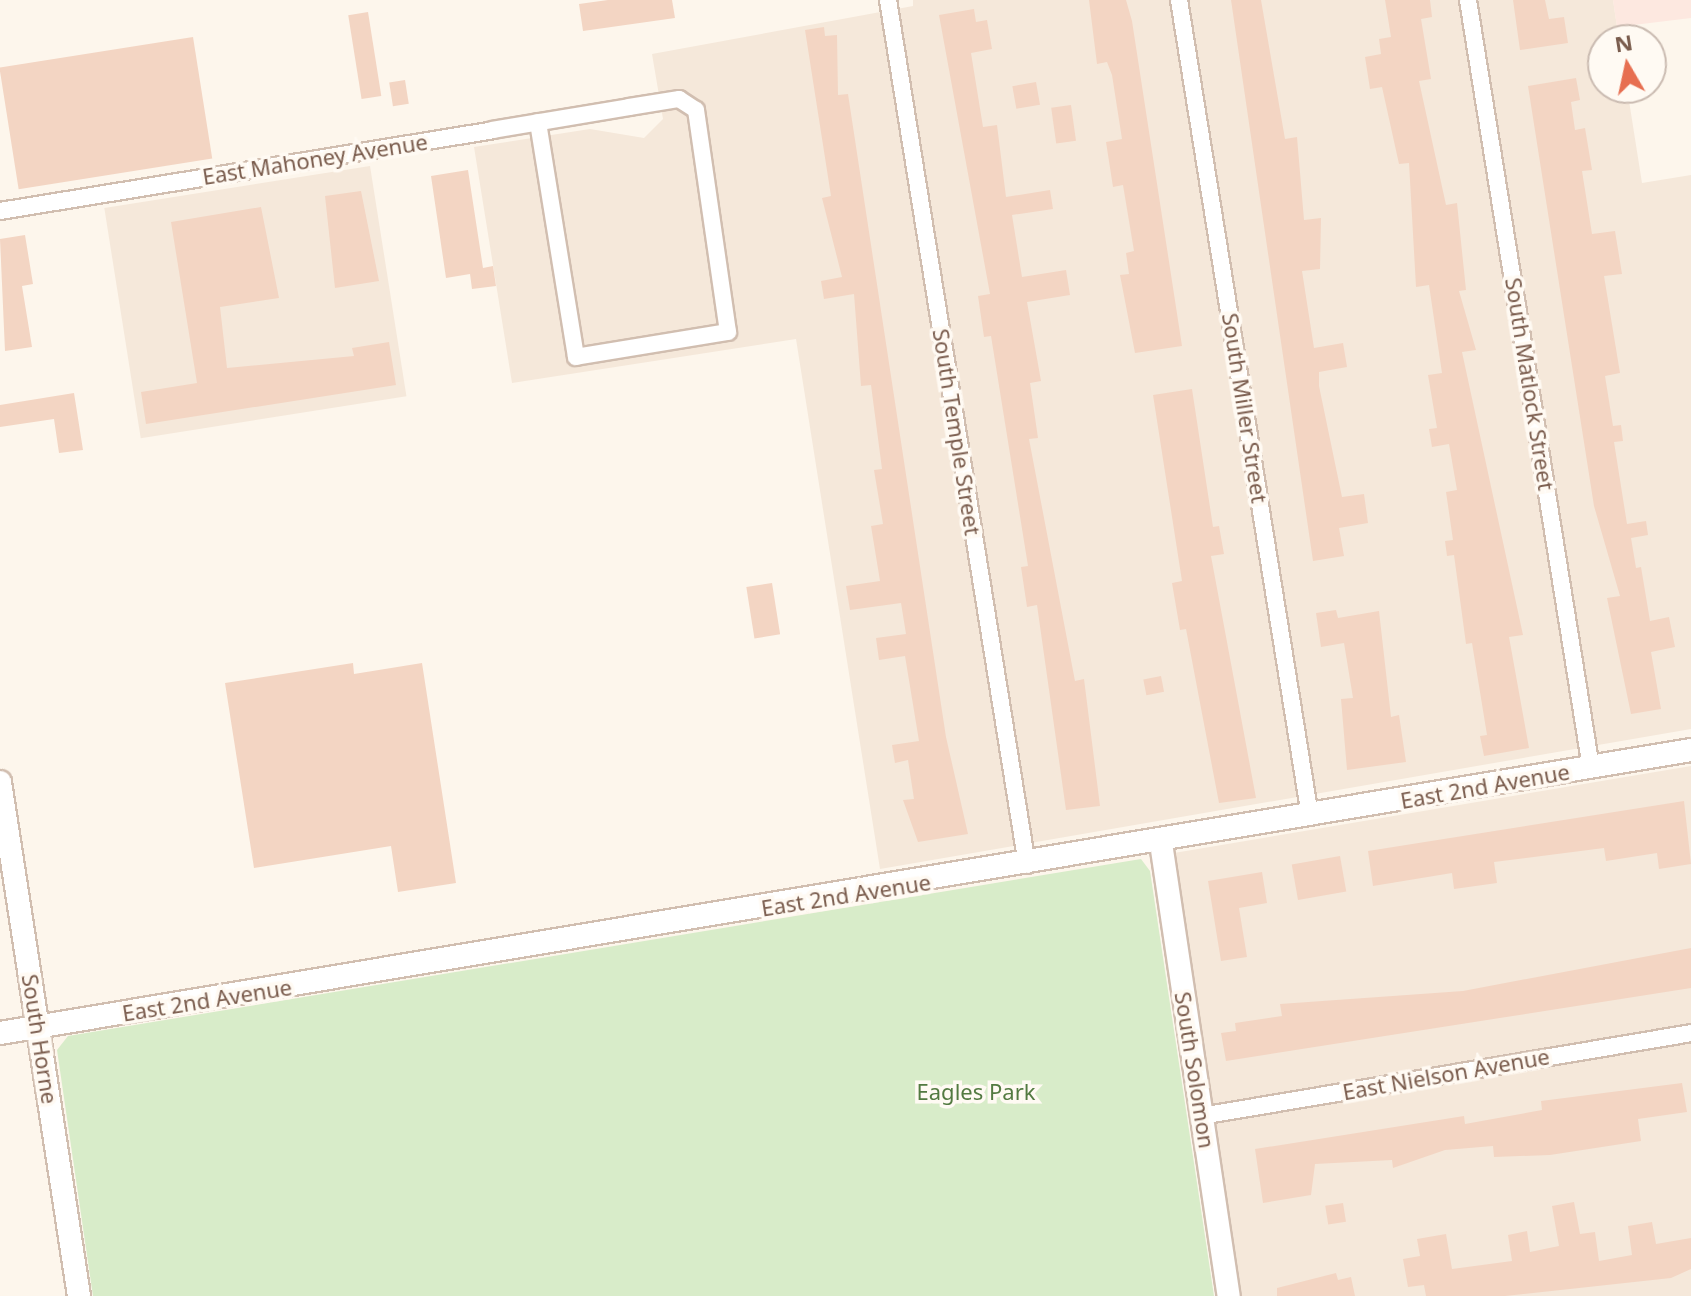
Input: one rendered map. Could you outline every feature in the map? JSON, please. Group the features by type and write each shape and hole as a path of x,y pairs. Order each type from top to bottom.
{"street":[{"name":"South Temple Street","path":"888,0 1027,865"},
{"name":"South Miller Street","path":"1179,0 1310,816"},
{"name":"South Matlock Street","path":"1468,0 1591,768"},
{"name":"East Mahoney Avenue","path":"0,211 538,122 679,99 696,110 728,332 576,357 538,122"},
{"name":"East 2nd Avenue","path":"0,1033 1161,843 1691,750"},
{"name":"South Horne","path":"0,782 79,1296"},
{"name":"South Solomon","path":"1161,843 1229,1296"},
{"name":"East Nielson Avenue","path":"1201,1116 1691,1033"}],"shaded area":[{"path":"913,0 1613,0 1617,24 1587,24 1587,104 1630,104 1642,183 1691,175 1691,729 880,869 796,339 512,383 474,147 590,129 644,138 663,119 652,54 913,6"},
{"path":"1613,0 1691,0 1691,18 1617,24"},
{"path":"370,166 406,396 141,438 104,208"},
{"path":"1691,766 1691,1296 1242,1296 1174,853"}],"green space":[{"name":"Eagles Park","path":"1141,859 1150,871 1214,1296 93,1296 57,1050 68,1036"}],"building":[{"path":"608,0 672,0 675,18 583,31 579,4"},
{"path":"1089,0 1126,0 1132,21 1182,346 1135,353 1120,275 1129,274 1126,253 1134,251 1123,185 1113,187 1106,142 1122,139 1112,75 1107,62 1097,64"},
{"path":"1231,0 1261,0 1285,139 1297,137 1304,220 1321,218 1320,269 1302,271 1314,348 1343,343 1347,367 1319,372 1319,386 1342,497 1364,494 1368,523 1339,528 1344,556 1313,561"},
{"path":"1385,0 1430,0 1432,17 1421,19 1431,79 1419,81 1446,205 1457,203 1466,290 1459,291 1476,350 1462,352 1523,635 1509,637 1529,748 1484,756 1480,736 1487,735 1472,643 1466,644 1454,555 1447,556 1445,541 1453,540 1446,492 1457,490 1449,444 1432,447 1429,429 1437,428 1428,375 1442,373 1429,285 1416,287 1409,163 1399,164 1382,87 1370,89 1365,57 1381,54 1379,39 1391,37"},
{"path":"1513,0 1545,0 1549,19 1564,17 1568,43 1520,50"},
{"path":"974,9 976,22 987,20 992,49 971,53 983,127 997,125 1006,197 1050,190 1053,209 1012,215 1022,277 1066,270 1070,295 1027,302 1041,381 1030,383 1038,438 1029,439 1075,681 1084,679 1100,806 1066,810 1037,605 1027,607 1021,567 1028,566 991,336 984,337 978,296 990,294 939,15"},
{"path":"368,12 381,96 362,99 348,15"},
{"path":"824,27 825,36 837,35 838,95 848,94 946,737 968,834 918,842 903,800 914,799 908,760 895,763 892,745 919,741 905,656 879,660 876,638 906,634 901,603 850,610 846,586 880,581 871,526 883,524 874,470 882,469 871,385 861,386 854,294 824,299 821,281 842,277 822,198 831,196 805,30"},
{"path":"193,37 212,158 19,189 0,68"},
{"path":"1576,78 1580,100 1571,102 1575,130 1585,128 1592,170 1582,171 1592,234 1615,231 1622,274 1604,276 1620,373 1605,376 1613,426 1621,425 1623,441 1614,442 1627,524 1646,521 1648,535 1631,538 1636,568 1641,567 1650,621 1669,617 1675,647 1651,652 1661,709 1631,714 1607,598 1620,596 1594,506 1528,86"},
{"path":"405,80 409,104 393,106 389,83"},
{"path":"1036,82 1040,105 1016,109 1012,86"},
{"path":"1071,105 1076,141 1056,143 1051,108"},
{"path":"468,170 483,268 493,266 496,286 472,289 470,274 446,278 431,176"},
{"path":"361,191 379,281 335,288 325,196"},
{"path":"261,207 279,298 220,307 227,368 354,356 352,348 389,342 396,385 146,424 141,392 197,383 171,222"},
{"path":"25,235 33,284 22,286 32,347 5,351 0,239"},
{"path":"1192,389 1213,527 1219,526 1224,554 1211,556 1256,798 1219,803 1186,629 1180,630 1172,583 1182,581 1153,395"},
{"path":"74,393 83,450 59,453 54,419 0,427 0,405"},
{"path":"772,583 780,634 754,638 746,587"},
{"path":"1336,610 1338,618 1379,611 1391,717 1399,715 1406,762 1347,770 1341,699 1353,698 1344,643 1321,647 1316,613"},
{"path":"353,663 354,674 422,663 456,883 398,892 391,846 254,868 225,683"},
{"path":"1161,676 1164,692 1146,695 1143,679"},
{"path":"1684,801 1691,864 1659,869 1657,853 1606,861 1604,848 1494,862 1497,883 1454,889 1452,873 1373,886 1368,851"},
{"path":"1340,856 1346,891 1298,900 1292,865"},
{"path":"1262,872 1267,903 1239,908 1247,957 1221,961 1208,881"},
{"path":"1691,948 1691,988 1226,1061 1221,1033 1236,1031 1235,1023 1282,1016 1280,1004 1463,991"},
{"path":"1682,1083 1687,1112 1638,1119 1641,1141 1550,1155 1494,1157 1493,1146 1445,1150 1393,1168 1392,1160 1315,1164 1311,1195 1263,1203 1255,1149 1464,1116 1465,1124 1542,1110 1541,1101"},
{"path":"1574,1202 1580,1234 1595,1232 1599,1261 1632,1255 1628,1226 1652,1222 1656,1244 1691,1238 1691,1269 1671,1278 1505,1296 1426,1296 1424,1285 1408,1287 1403,1259 1420,1256 1417,1239 1446,1234 1452,1269 1512,1261 1508,1235 1527,1231 1530,1252 1559,1246 1552,1206"},
{"path":"1343,1203 1346,1222 1328,1225 1325,1206"},
{"path":"1336,1273 1338,1280 1351,1277 1355,1296 1277,1296 1277,1288"}]}
